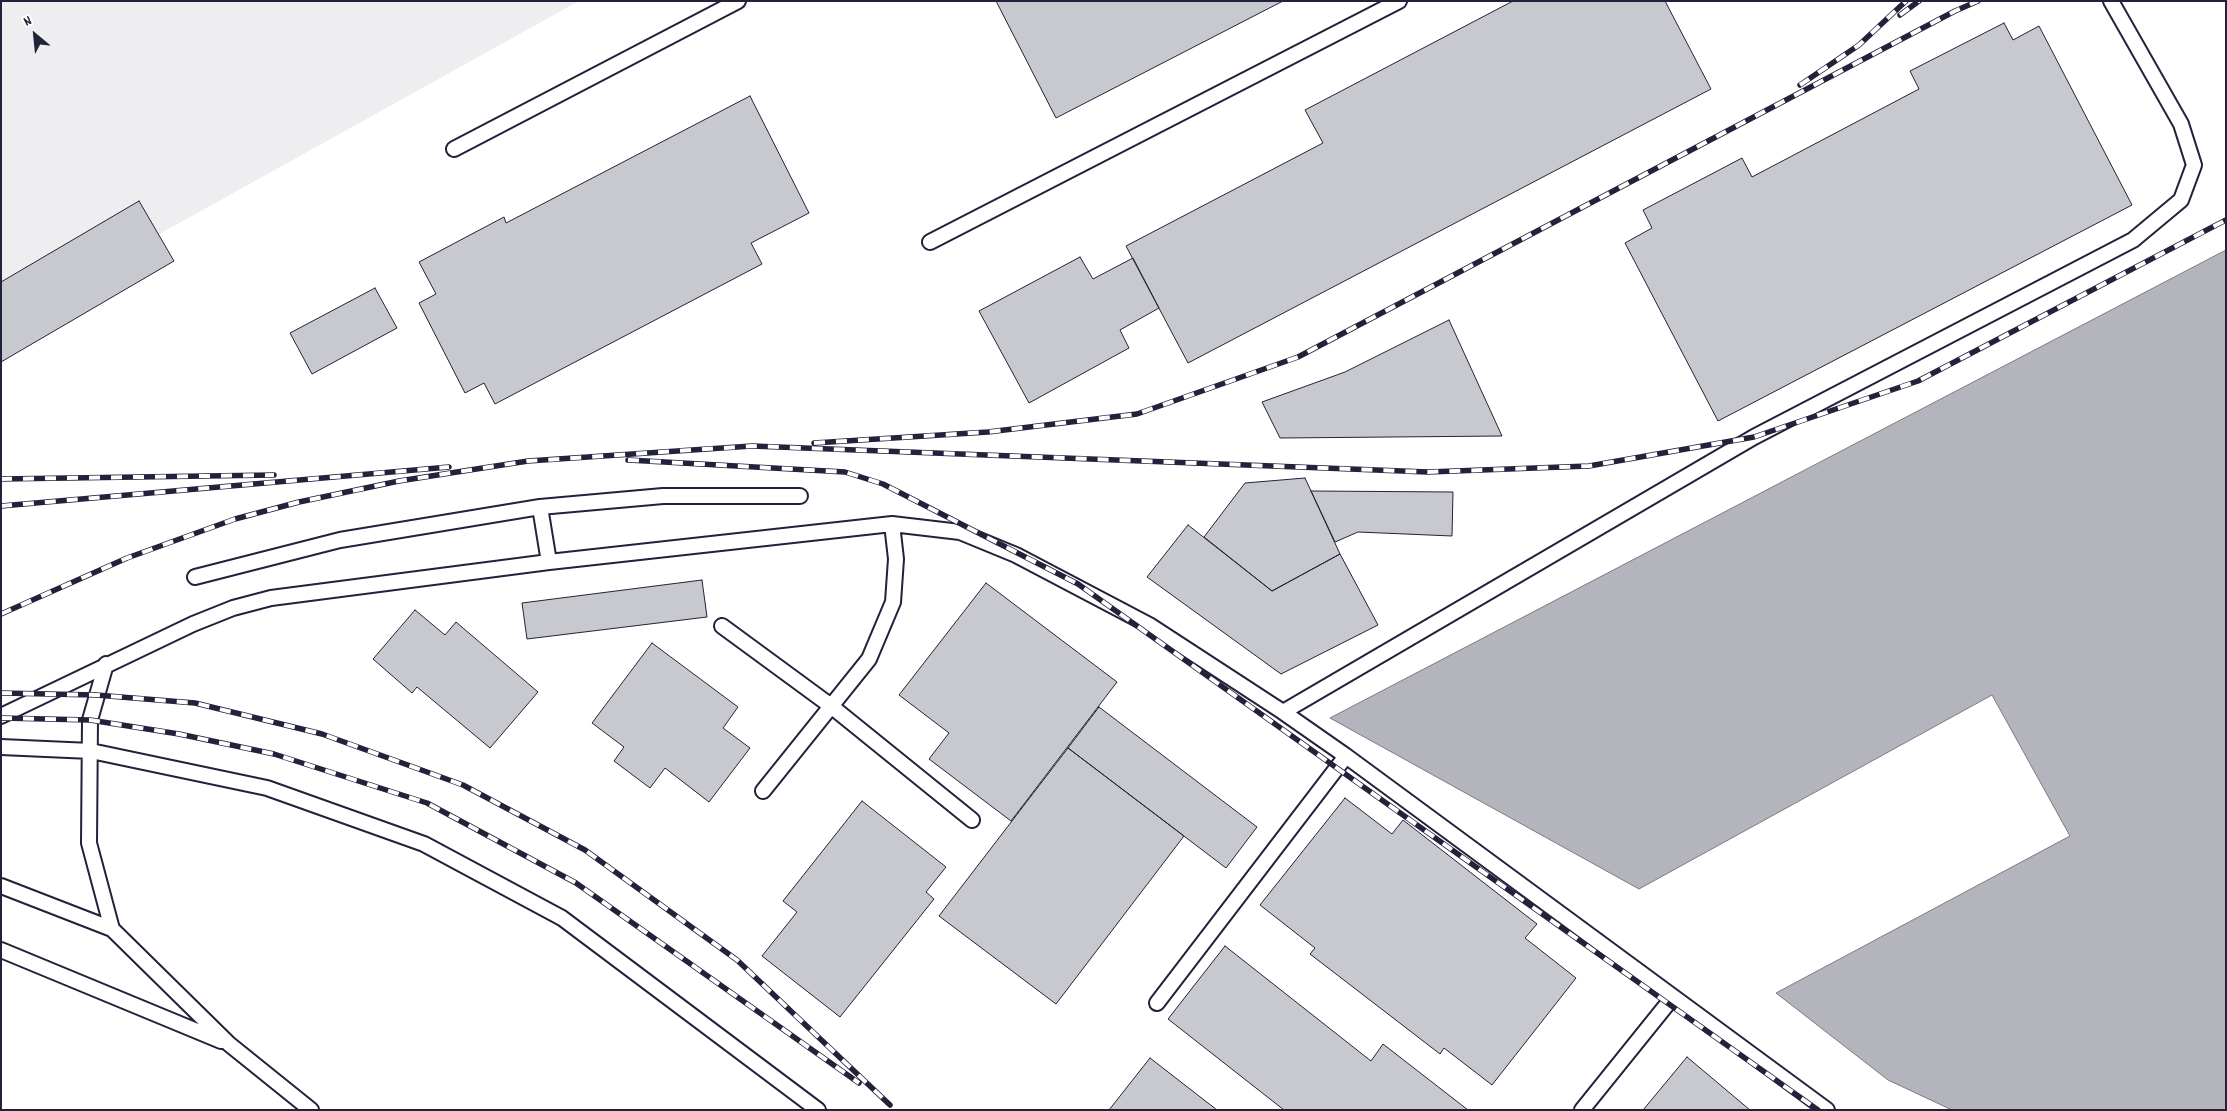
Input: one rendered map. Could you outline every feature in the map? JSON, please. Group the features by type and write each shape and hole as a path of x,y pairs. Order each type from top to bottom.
{"lane":[{"path":"454,149 738,1"},
{"path":"930,242 1399,1"},
{"path":"1284,712 1754,437 2133,240 2181,200 2194,165 2181,124 2111,1"},
{"path":"195,577 340,540 540,507 663,496 800,496"},
{"path":"540,507 549,562"},
{"path":"763,791 869,659 893,602 896,559 892,524"},
{"path":"1,716 106,664 193,624 233,608 271,598 549,562 892,524 960,532 1016,554 1151,626 1284,712 1827,1110"},
{"path":"722,626 831,706 972,820"},
{"path":"106,664 90,720 89,843 112,929"},
{"path":"1,747 91,751 267,788 424,844 562,918 818,1110"},
{"path":"1157,1003 1346,756"},
{"path":"1,886 112,929 229,1044 311,1110"},
{"path":"1,950 229,1044"},
{"path":"1582,1110 1673,997"}],"shaded area":[{"path":"1,1 579,1 1,322"},
{"path":"2226,250 2226,1110 1952,1110 1888,1080 1776,993 2070,836 1992,695 1639,889 1330,718"}],"building":[{"path":"996,1 1283,1 1056,118"},
{"path":"1513,1 1665,1 1711,89 1188,363 1126,246 1323,143 1305,110"},
{"path":"2004,23 2013,40 2039,26 2132,205 1718,421 1625,243 1652,228 1643,210 1742,158 1752,177 1919,89 1910,71"},
{"path":"750,96 809,213 751,243 762,264 495,404 484,383 465,393 419,303 436,294 419,262 504,217 506,223"},
{"path":"139,201 174,261 1,362 1,282"},
{"path":"1080,257 1093,279 1133,258 1159,308 1120,330 1129,348 1029,403 979,311"},
{"path":"375,288 397,328 312,374 290,333"},
{"path":"1449,320 1502,436 1280,438 1262,402 1345,372"},
{"path":"1305,478 1340,554 1272,591 1204,537 1245,483"},
{"path":"1311,491 1453,492 1452,536 1358,532 1335,542"},
{"path":"1188,525 1272,591 1340,554 1378,625 1281,674 1147,577"},
{"path":"702,580 707,617 527,639 522,603"},
{"path":"986,583 1117,682 1011,821 929,759 949,733 899,695"},
{"path":"415,610 445,635 456,622 538,692 490,748 417,687 412,693 373,659"},
{"path":"652,643 738,707 723,728 750,748 709,802 665,768 650,788 614,761 624,747 592,723"},
{"path":"1099,707 1257,827 1226,868 1068,748"},
{"path":"1068,748 1184,836 1056,1004 939,916"},
{"path":"1345,798 1392,834 1403,820 1537,924 1525,938 1576,978 1492,1085 1444,1048 1440,1054 1310,954 1315,948 1260,905"},
{"path":"862,801 946,867 926,892 934,899 840,1017 762,956 797,912 783,901"},
{"path":"1225,946 1371,1061 1383,1044 1468,1110 1284,1110 1168,1019"},
{"path":"1687,1057 1750,1110 1643,1110"},
{"path":"1150,1058 1217,1110 1109,1110"}],"railway":[{"path":"1800,85 1859,45 1906,1"},
{"path":"1900,15 1919,1"},
{"path":"814,443 988,432 1137,414 1298,357 1955,11 1978,1"},
{"path":"1,614 127,558 235,519 299,502 399,481 528,461 752,446 1428,472 1589,466 1754,437 1918,381 2226,220"},
{"path":"628,460 845,472 883,484 1078,584 1818,1110"},
{"path":"1,506 449,467"},
{"path":"1,479 274,475"},
{"path":"1,693 96,695 195,703 322,734 463,785 585,850 737,960 890,1105"},
{"path":"1,718 90,720 179,734 274,754 427,803 576,883 859,1083"}]}
